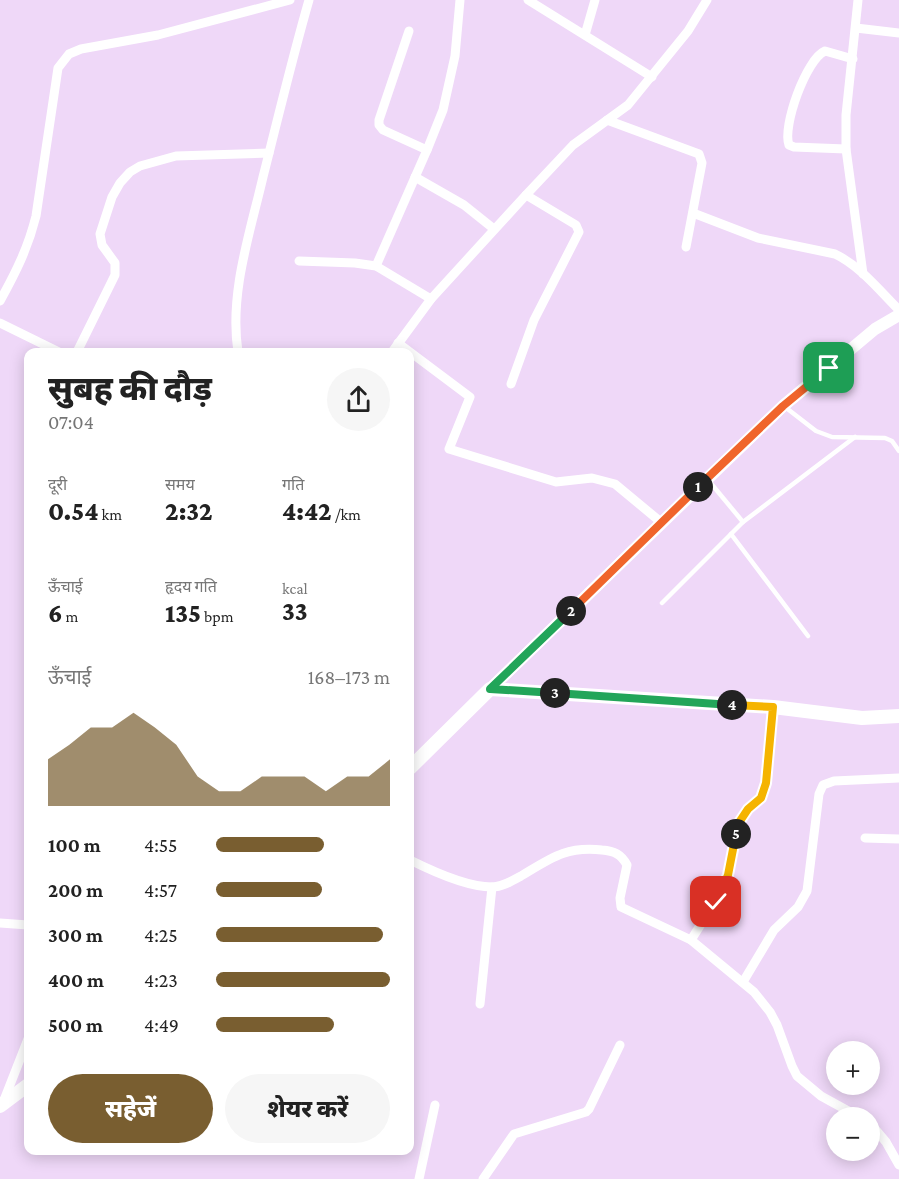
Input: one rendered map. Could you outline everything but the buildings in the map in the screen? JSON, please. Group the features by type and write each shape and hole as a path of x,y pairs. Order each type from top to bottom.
{"main road":[{"path":"414,764 490,689 773,707 862,718 899,716"},
{"path":"0,1106 24,1088"}],"street":[{"path":"0,300 23,259 31,238 58,68 62,60 81,49 158,35 290,0"},
{"path":"237,348 238,292 246,250 309,0"},
{"path":"376,266 443,110 455,56 460,0"},
{"path":"528,0 652,77"},
{"path":"585,35 595,0"},
{"path":"395,348 430,299 573,146 628,105 688,31 707,0"},
{"path":"858,0 846,115 846,149 863,274"},
{"path":"856,28 899,33"},
{"path":"409,31 379,125 383,130 427,150"},
{"path":"846,149 794,147 789,145 787,136 800,84 814,60 825,51 853,59"},
{"path":"607,120 699,154 702,163 686,247"},
{"path":"79,348 115,275 115,263 102,246 100,234 112,197 129,172 140,166 176,156 269,153"},
{"path":"415,177 464,205 494,229"},
{"path":"511,384 534,320 579,232 576,225 526,195"},
{"path":"693,213 758,238 835,254 844,258 899,310"},
{"path":"300,261 376,266 430,299"},
{"path":"490,689 783,406 875,329 899,315"},
{"path":"0,323 51,348"},
{"path":"398,343 405,348"},
{"path":"414,355 470,397 449,449 556,482 592,478 615,484 662,523"},
{"path":"691,940 723,889 740,821 748,809 761,798 766,783 773,707"},
{"path":"743,982 769,938 798,907 807,891 819,794 823,785 834,781 899,778"},
{"path":"865,838 899,838"},
{"path":"414,862 453,879 492,887 508,884 552,857 567,851 583,848 611,851 622,857 627,865 620,898 621,907 691,940 754,992 771,1012 797,1076 821,1096 841,1107"},
{"path":"480,1004 492,887"},
{"path":"0,923 24,925"},
{"path":"483,1179 514,1134 582,1113 592,1104 620,1045"},
{"path":"0,1106 9,1091 24,1050"},
{"path":"0,1086 9,1091"},
{"path":"419,1179 435,1105"},
{"path":"880,1135 899,1165"}],"lane":[{"path":"783,406 816,431 832,437 885,438 892,441 899,451"},
{"path":"662,603 743,522 855,436"},
{"path":"707,479 743,522"},
{"path":"731,534 808,636"}],"route":[{"path":"716,902 728,875 736,830 748,809 761,798 766,783 773,707 490,689 783,406 829,368"}]}
